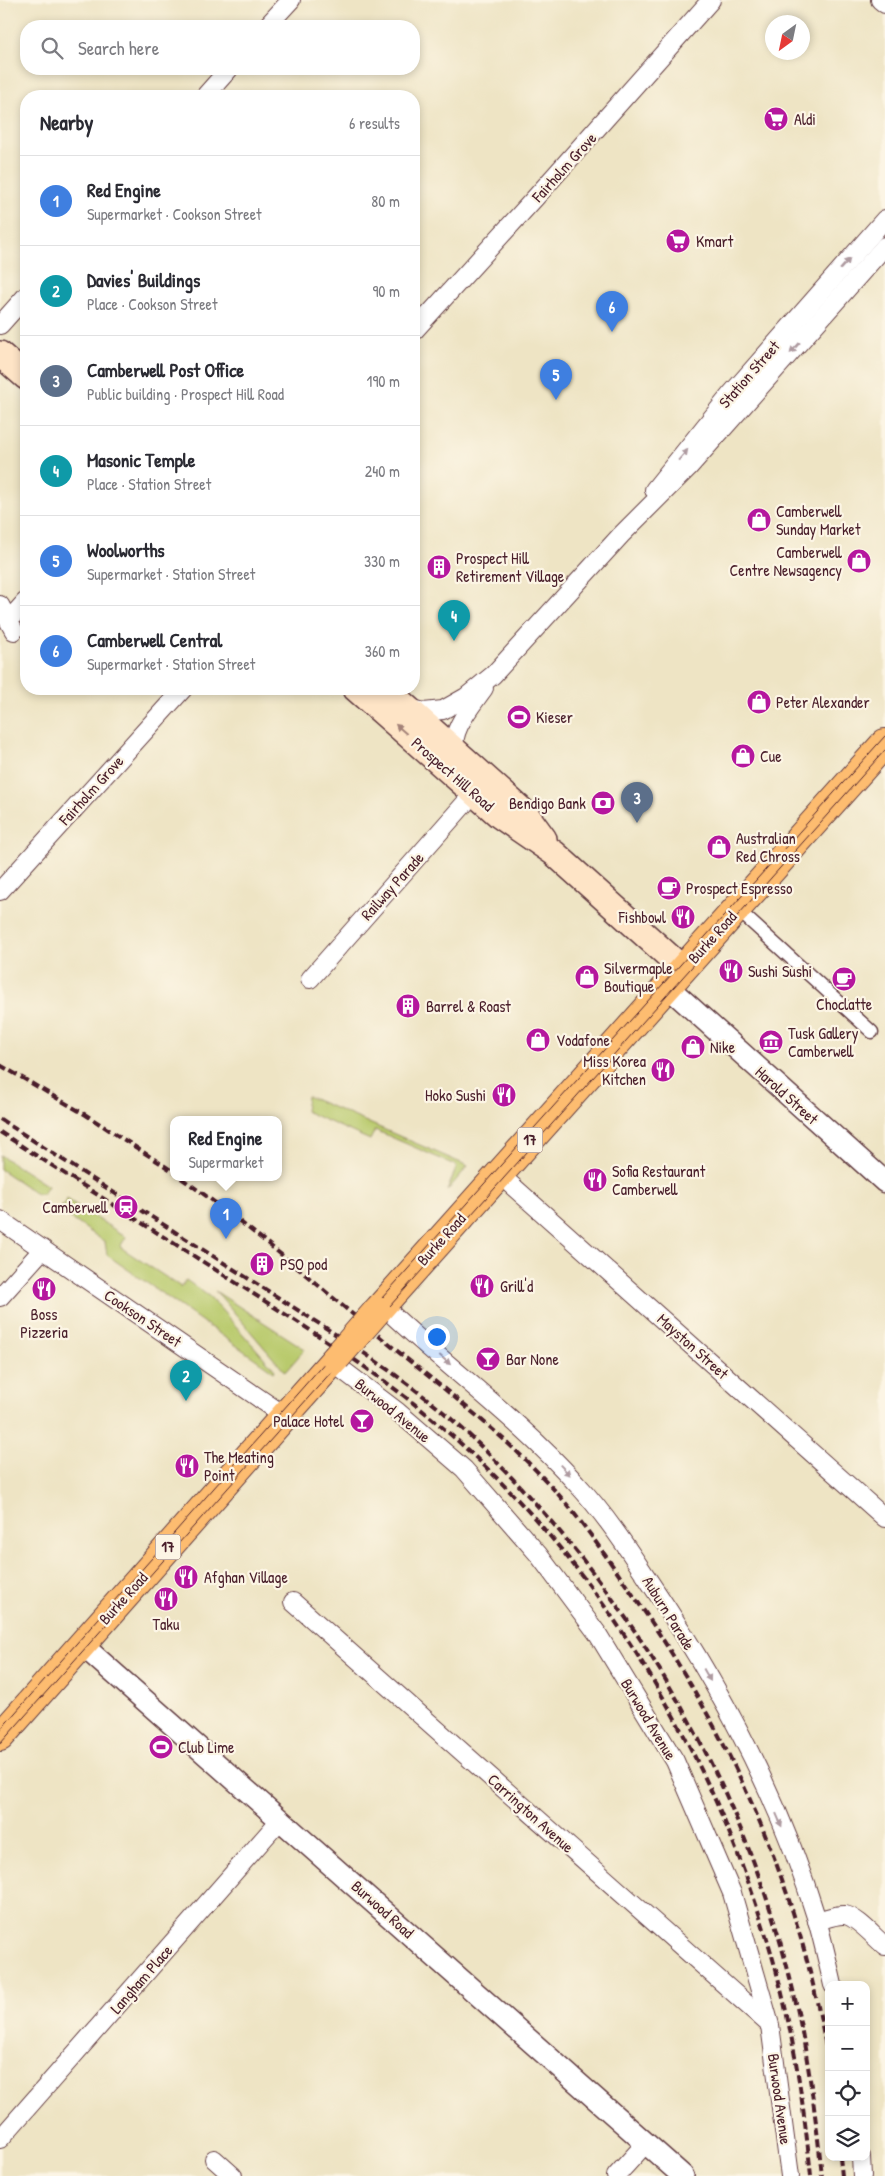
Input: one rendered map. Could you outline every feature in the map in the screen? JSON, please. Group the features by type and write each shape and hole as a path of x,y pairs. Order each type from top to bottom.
{"main road":[{"path":"0,354 20,372"},
{"name":"Prospect Hill Road","path":"376,695 480,786 504,819 554,854 675,978"},
{"name":"Prospect Hill Road","path":"380,695 405,706 430,729"},
{"path":"430,729 431,742 452,760"},
{"name":"Burke Road","path":"0,1737 499,1174 885,743"}],"street":[{"path":"273,20 291,0"},
{"name":"Fairholm Grove","path":"420,324 711,0"},
{"path":"880,0 885,4"},
{"path":"210,90 224,75"},
{"name":"Station Street","path":"452,760 456,730 493,675 621,534 667,491 756,365 885,219"},
{"name":"Station Street","path":"709,434 770,377 885,246"},
{"path":"823,288 837,301"},
{"path":"0,325 20,303"},
{"path":"803,312 817,324"},
{"path":"756,365 770,377"},
{"path":"8,619 20,607"},
{"name":"Station Street","path":"430,729 436,718 493,675"},
{"name":"Fairholm Grove","path":"0,891 178,695"},
{"name":"Station Street","path":"405,706 424,712 439,711 452,706"},
{"name":"Railway Parade","path":"310,978 480,786"},
{"path":"737,909 872,1032"},
{"name":"Harold Street","path":"675,978 885,1182"},
{"name":"Mayston Street","path":"499,1174 885,1518"},
{"name":"Cookson Street","path":"0,1220 285,1416"},
{"path":"0,1297 42,1250"},
{"name":"Auburn Parade","path":"380,1308 482,1392 558,1464 596,1505 627,1548 695,1654 743,1742 795,1858 817,1921 832,1981"},
{"name":"Burwood Avenue","path":"334,1360 464,1469 538,1554 597,1633 675,1761 732,1893 770,2025 790,2176"},
{"name":"Carrington Avenue","path":"293,1602 770,2025"},
{"name":"Burwood Road","path":"81,1644 281,1819 682,2176"},
{"name":"Langham Place","path":"0,2139 281,1819"},
{"path":"817,1921 837,1915 847,1915 855,1919 885,1946"},
{"path":"616,2176 646,2143"},
{"path":"214,2159 233,2176"},
{"path":"861,2161 862,2176"}],"green space":[{"path":"307,1096 468,1166 447,1191 457,1166 375,1130 370,1140 305,1111"},
{"path":"0,1155 48,1186 43,1194 37,1194 0,1169"},
{"path":"67,1199 126,1237 120,1247 181,1287 186,1280 210,1297 275,1370 274,1372 107,1255 105,1242 59,1210"},
{"path":"215,1291 305,1349 285,1372"}],"tram line":[{"path":"0,1730 373,1308 885,736"},
{"path":"0,1744 885,750"}],"railway":[{"path":"0,1065 86,1115 170,1169"},
{"path":"0,1119 335,1334 421,1394 455,1422 494,1459 542,1511 584,1562 624,1615 660,1670 693,1728 722,1787 748,1848 771,1910 795,1999 809,2074 822,2176"},
{"path":"0,1132 316,1334 389,1384 435,1421 495,1476 551,1537 601,1602 647,1670 687,1742 722,1816 752,1892 776,1970 788,2021 802,2098 811,2176"},
{"path":"185,1181 260,1237 490,1427 548,1483 591,1536 668,1647 701,1702 731,1759 781,1875 800,1936 825,2044"},
{"path":"840,2161 842,2176"}],"place":[{"name":"Aldi","path":"776,119"},
{"name":"Kmart","path":"678,241"},
{"name":"Camberwell Central","path":"612,332"},
{"name":"Woolworths","path":"556,400"},
{"name":"Camberwell Sunday Market","path":"759,520"},
{"name":"Camberwell Centre Newsagency","path":"859,561"},
{"name":"Prospect Hill Retirement Village","path":"439,567"},
{"name":"Masonic Temple","path":"454,641"},
{"name":"Peter Alexander","path":"759,702"},
{"name":"Kieser","path":"519,717"},
{"name":"Cue","path":"743,756"},
{"name":"Bendigo Bank","path":"603,803"},
{"name":"Camberwell Post Office","path":"637,823"},
{"name":"Australian Red Chross","path":"719,847"},
{"name":"Prospect Espresso","path":"669,888"},
{"name":"Fishbowl","path":"683,917"},
{"name":"Sushi Sushi","path":"731,971"},
{"name":"Silvermaple Boutique","path":"587,977"},
{"name":"Choclatte","path":"844,979"},
{"name":"Barrel & Roast","path":"408,1006"},
{"name":"Vodafone","path":"538,1040"},
{"name":"Tusk Gallery Camberwell","path":"771,1042"},
{"name":"Nike","path":"693,1047"},
{"name":"Miss Korea Kitchen","path":"663,1070"},
{"name":"Hoko Sushi","path":"504,1095"},
{"name":"Sofia Restaurant Camberwell","path":"595,1180"},
{"name":"Camberwell","path":"126,1207"},
{"name":"Red Engine","path":"226,1239"},
{"name":"PSO pod","path":"262,1264"},
{"name":"Grill'd","path":"482,1286"},
{"name":"Boss Pizzeria","path":"44,1289"},
{"name":"Bar None","path":"488,1359"},
{"name":"Davies' Buildings","path":"186,1401"},
{"name":"Palace Hotel","path":"362,1421"},
{"name":"The Meating Point","path":"187,1466"},
{"name":"Afghan Village","path":"186,1577"},
{"name":"Taku","path":"166,1599"},
{"name":"Club Lime","path":"161,1747"}]}
